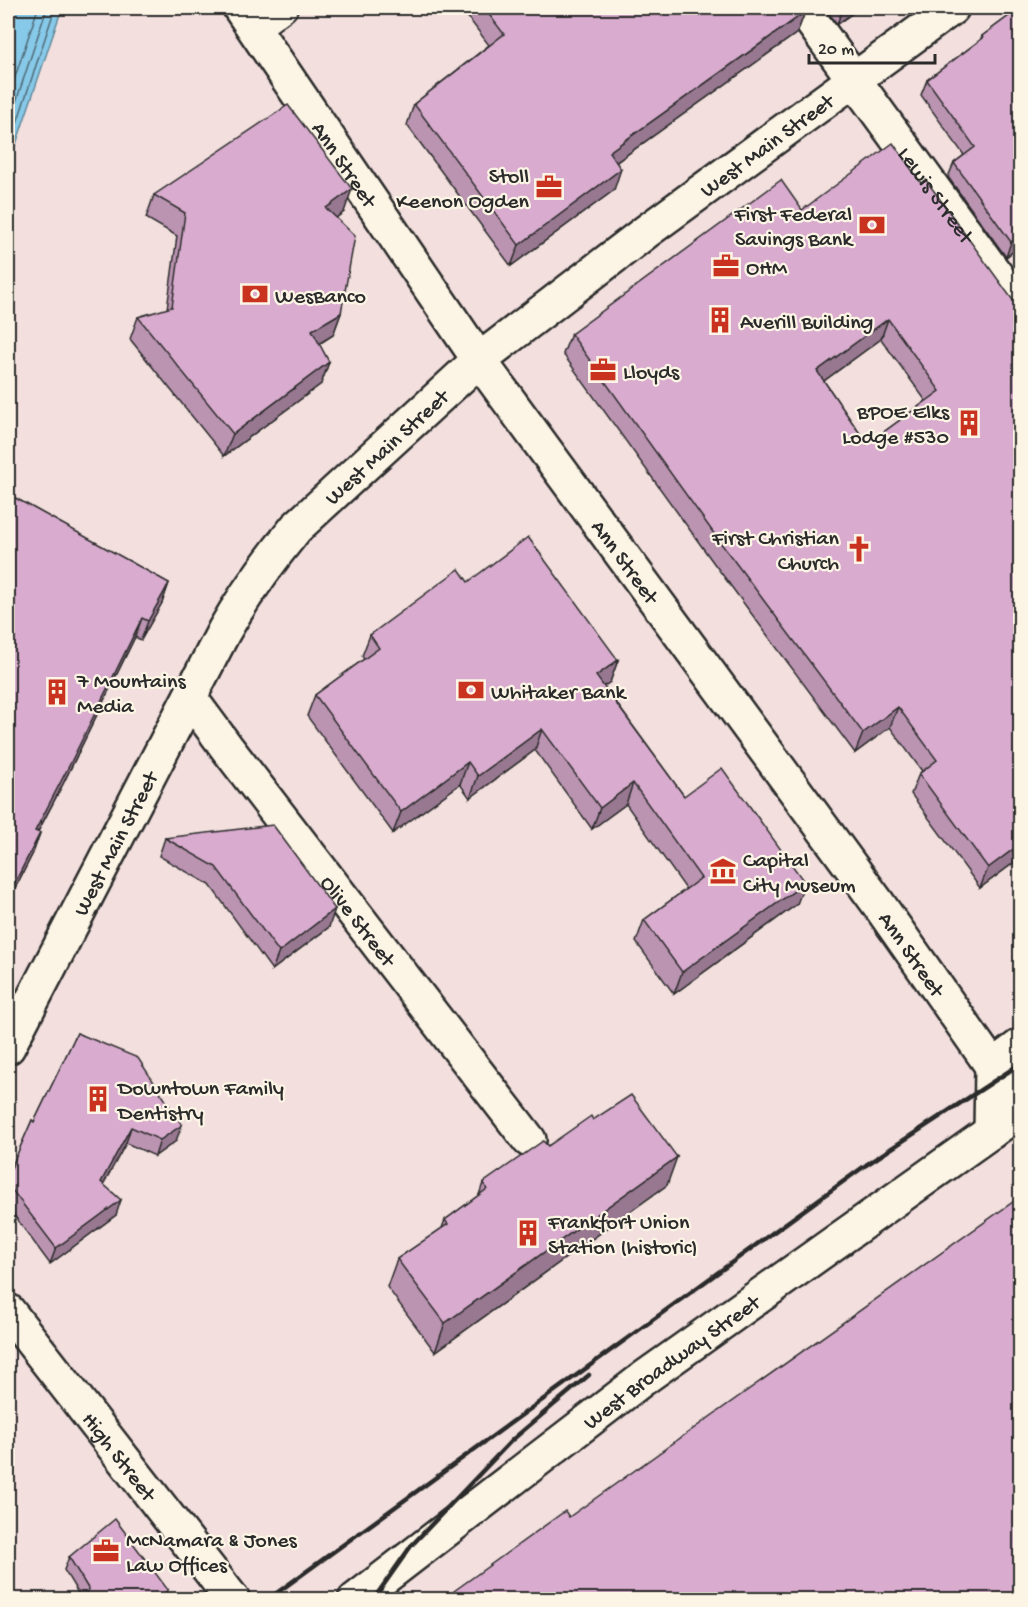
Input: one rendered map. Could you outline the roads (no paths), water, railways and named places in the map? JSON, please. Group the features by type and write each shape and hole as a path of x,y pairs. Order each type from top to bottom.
{"main road":[{"name":"Lewis Street","path":"802,8 1020,308"},
{"name":"West Main Street","path":"8,1047 218,641 246,594 296,528 478,360 647,231 952,8"},
{"name":"Ann Street","path":"248,18 478,360 877,902 1020,1108"},
{"name":"Olive Street","path":"190,698 529,1140"},
{"path":"991,1132 992,1067 1020,1046"},
{"name":"West Broadway Street","path":"355,1599 644,1378 991,1132 1020,1108"},
{"name":"High Street","path":"8,1311 233,1599"}],"lane":[{"path":"248,18 284,8"}],"water":[{"path":"8,8 62,8 8,168"}],"railway":[{"path":"267,1600 866,1165 1020,1064"},
{"path":"373,1600 411,1546 512,1440 589,1375"}],"place":[{"name":"Stoll Keenon Ogden","path":"549,187"},
{"name":"First Federal Savings Bank","path":"872,225"},
{"name":"OHM","path":"726,266"},
{"name":"WesBanco","path":"255,294"},
{"name":"Averill Building","path":"720,320"},
{"name":"Lloyds","path":"603,370"},
{"name":"BPOE Elks Lodge #530","path":"969,423"},
{"name":"First Christian Church","path":"859,549"},
{"name":"Whitaker Bank","path":"471,690"},
{"name":"7 Mountains Media","path":"57,692"},
{"name":"Capital City Museum","path":"723,871"},
{"name":"Downtown Family Dentistry","path":"98,1099"},
{"name":"Frankfort Union Station (historic)","path":"528,1233"},
{"name":"McNamara & Jones Law Offices","path":"106,1551"}]}
